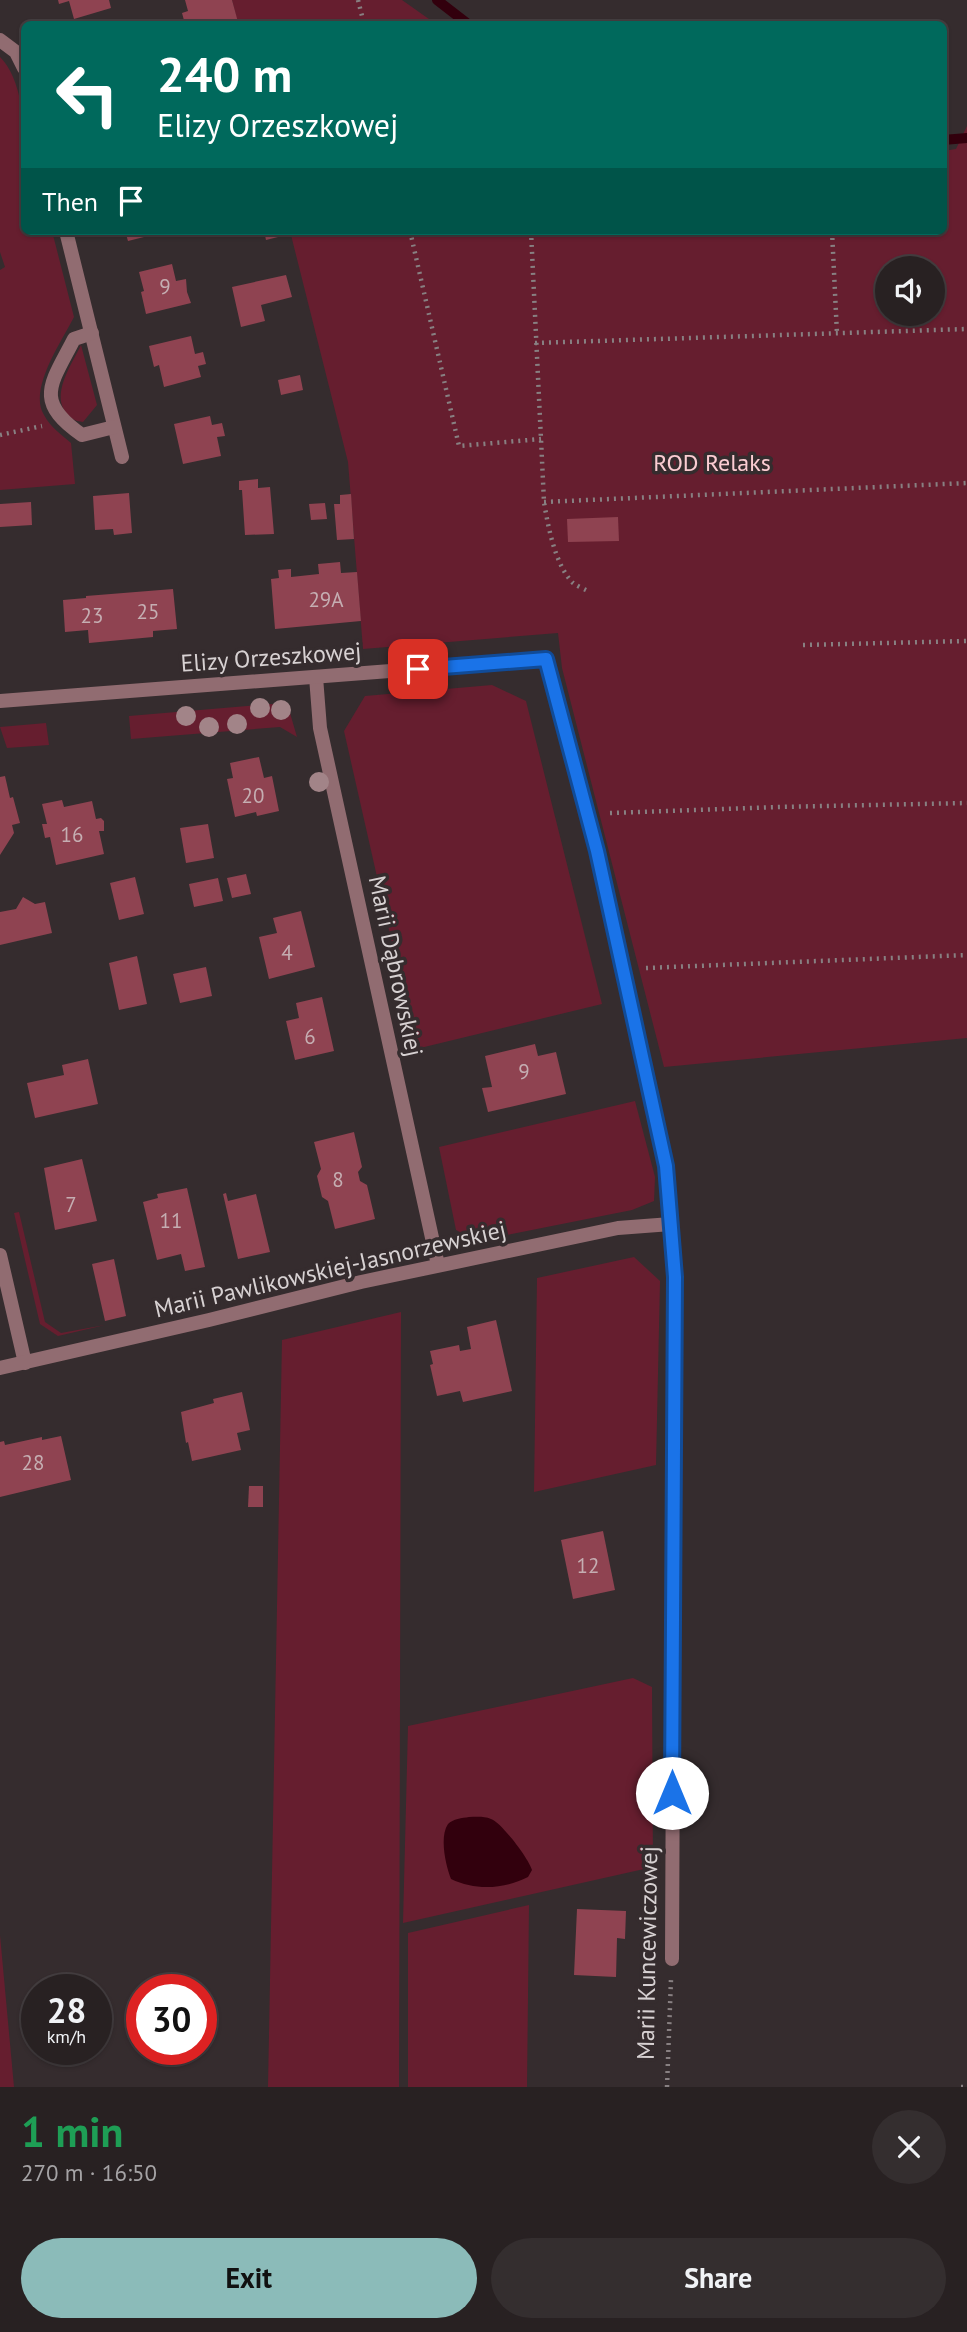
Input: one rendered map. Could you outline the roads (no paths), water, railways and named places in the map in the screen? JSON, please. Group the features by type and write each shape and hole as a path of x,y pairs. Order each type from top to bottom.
{"street":[{"path":"0,40 16,52 21,62"},
{"path":"67,235 122,457"},
{"path":"92,333 74,340 54,378 50,394 54,410 63,422 82,435 114,427"},
{"name":"Elizy Orzeszkowej","path":"0,701 546,659"},
{"name":"Marii Kuncewiczowej","path":"546,659 606,892 666,1166 675,1277 672,1959"},
{"name":"Marii Dąbrowskiej","path":"316,677 320,728 438,1265"},
{"name":"Marii Pawlikowskiej-Jasnorzewskiej","path":"0,1368 438,1265 618,1228 671,1224"},
{"path":"0,1255 24,1363"}],"waterway":[{"path":"437,0 464,21"},
{"path":"947,140 967,138"}],"park label":[{"name":"ROD Relaks","path":"712,462"}]}
